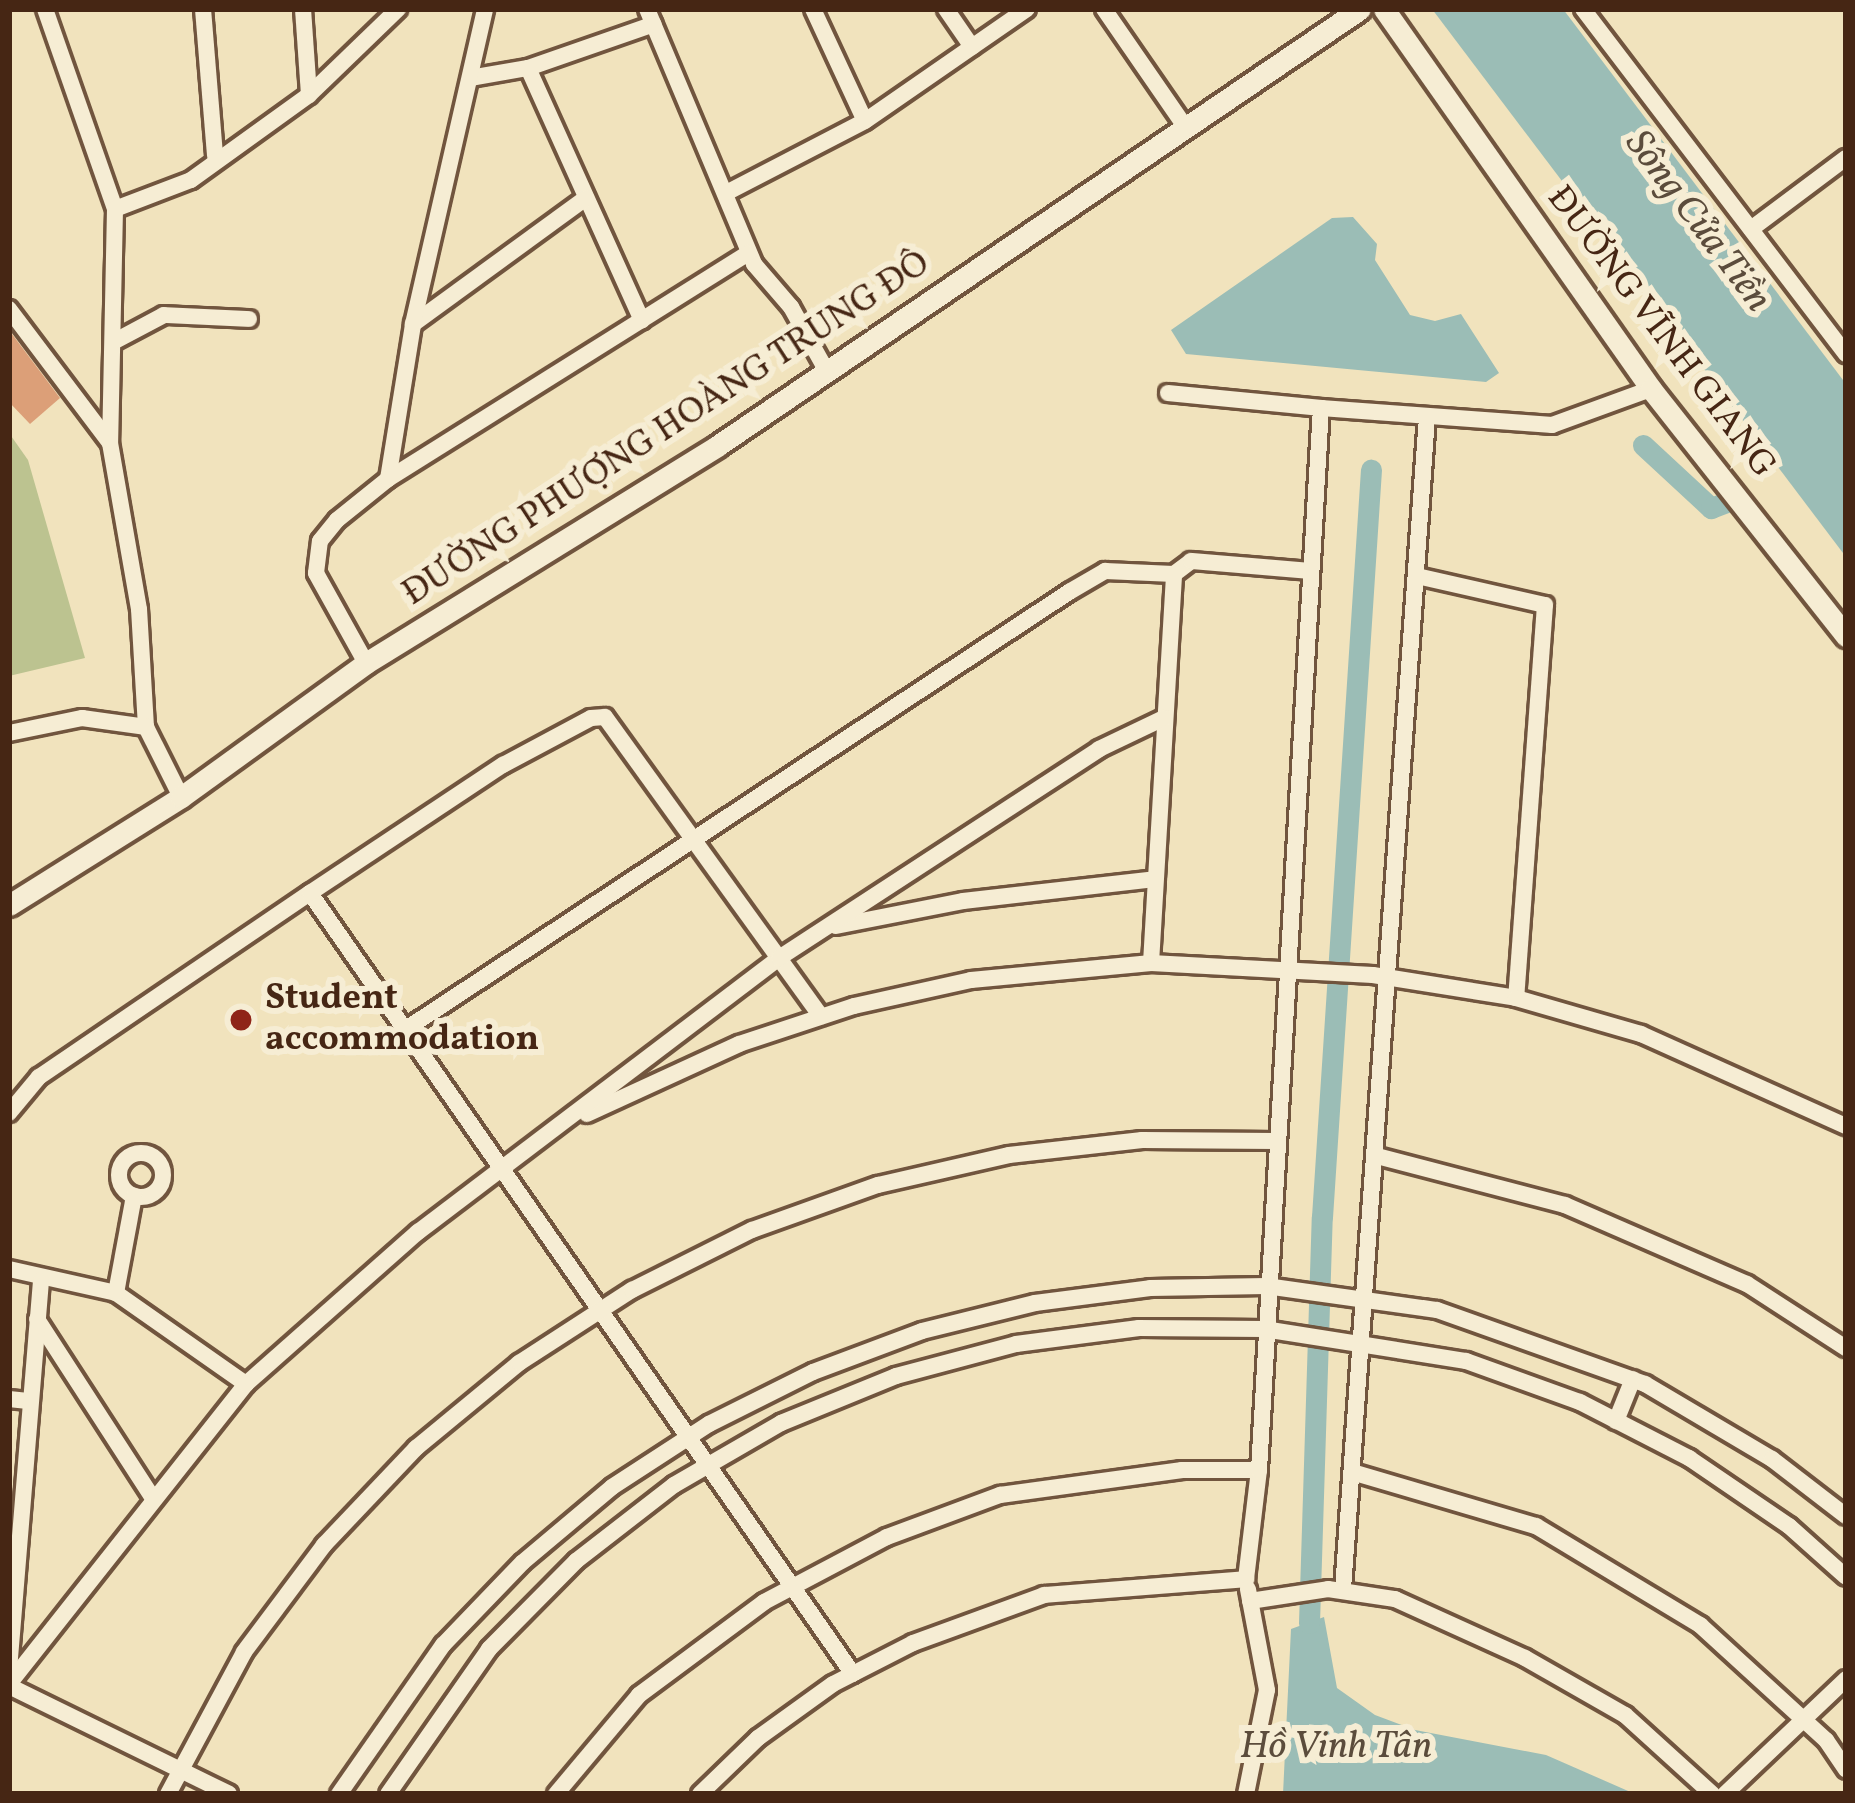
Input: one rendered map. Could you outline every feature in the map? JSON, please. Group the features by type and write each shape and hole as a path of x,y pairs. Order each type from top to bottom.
{"street":[{"path":"45,9 115,209 116,340 110,443 139,609 146,727 181,797"},
{"path":"203,9 215,156"},
{"path":"303,9 310,94"},
{"path":"115,209 181,186 215,156 310,94 398,9"},
{"path":"388,479 413,324 484,9"},
{"path":"813,9 865,121"},
{"path":"946,9 972,47"},
{"path":"728,192 865,121 1027,9"},
{"path":"1104,9 1186,128"},
{"name":"ĐƯỜNG PHƯỢNG HOÀNG TRUNG ĐÔ","path":"9,905 181,797 366,663 826,370 1360,9"},
{"name":"ĐƯỜNG VĨNH GIANG","path":"1384,9 1652,389 1846,636"},
{"path":"1583,9 1846,354"},
{"path":"470,78 528,68 651,17 728,192 748,253 826,370"},
{"path":"528,68 642,321"},
{"path":"1751,229 1846,158"},
{"path":"413,324 586,198"},
{"path":"366,663 322,589 316,556 337,520 388,479 748,253"},
{"path":"9,309 110,443"},
{"path":"116,340 164,315 249,319"},
{"path":"1168,393 1427,416 1571,423 1652,389"},
{"path":"1246,1794 1267,1690 1246,1579 1259,1470 1266,1286 1321,408"},
{"path":"1335,1589 1352,1472 1377,1156 1382,975 1427,416"},
{"path":"403,1030 1106,571 1174,574 1191,561 1309,572"},
{"path":"1151,963 1174,574"},
{"path":"1417,576 1545,605 1516,998"},
{"path":"9,1113 40,1078 310,893 502,765 590,718 605,717 820,1016"},
{"path":"9,733 82,718 146,727"},
{"path":"230,1794 9,1685 151,1495 246,1384 499,1170 779,958 1099,749 1164,718"},
{"path":"824,929 963,901 1155,879"},
{"path":"310,893 853,1674"},
{"path":"524,1151 684,1066 820,1016 971,980 1151,963 1382,975 1516,998 1641,1034 1846,1126"},
{"path":"168,1794 177,1767 244,1652 324,1545 416,1448 519,1363 601,1310 752,1230 878,1185 1009,1155 1142,1141 1276,1141"},
{"path":"1377,1156 1565,1205 1748,1284 1846,1348"},
{"path":"116,1293 134,1196"},
{"path":"9,1269 41,1280 116,1293 246,1384"},
{"path":"9,1670 19,1400 41,1280"},
{"path":"339,1794 443,1645 523,1562 687,1438 813,1372 922,1331 1127,1291 1266,1286 1345,1291 1509,1330 1633,1379 1741,1439 1846,1516"},
{"path":"37,1318 151,1495"},
{"path":"388,1794 489,1649 576,1561 708,1465 781,1423 896,1376 1016,1344 1139,1328 1264,1329 1342,1336 1466,1360 1616,1420 1739,1492 1846,1577"},
{"path":"1616,1420 1633,1379"},
{"path":"556,1794 639,1695 794,1586 887,1537 1000,1495 1182,1470 1259,1470"},
{"path":"1352,1472 1536,1526 1700,1625 1803,1718 1846,1770"},
{"path":"700,1794 758,1738 853,1674 1044,1595 1246,1579"},
{"path":"1250,1600 1335,1589 1395,1600 1525,1658 1625,1715 1712,1794"},
{"path":"1725,1794 1846,1679"}],"green space":[{"path":"9,433 28,460 85,658 9,676"}],"water":[{"name":"Sông Cửa Tiền","path":"1432,9 1563,9 1846,384 1846,557"},
{"path":"1353,217 1377,244 1375,260 1410,315 1435,321 1461,314 1499,373 1486,382 1186,354 1171,330 1332,218"},
{"name":"Hồ Vinh Tân","path":"1324,1617 1337,1688 1375,1715 1415,1730 1546,1755 1635,1794 1283,1794 1291,1629"}],"building":[{"path":"9,330 60,398 30,424 9,402"}],"waterway":[{"path":"1643,445 1711,508 1735,499"},
{"path":"1309,1623 1322,1217 1371,470"}],"place":[{"name":"Student accommodation","path":"241,1020"}]}
